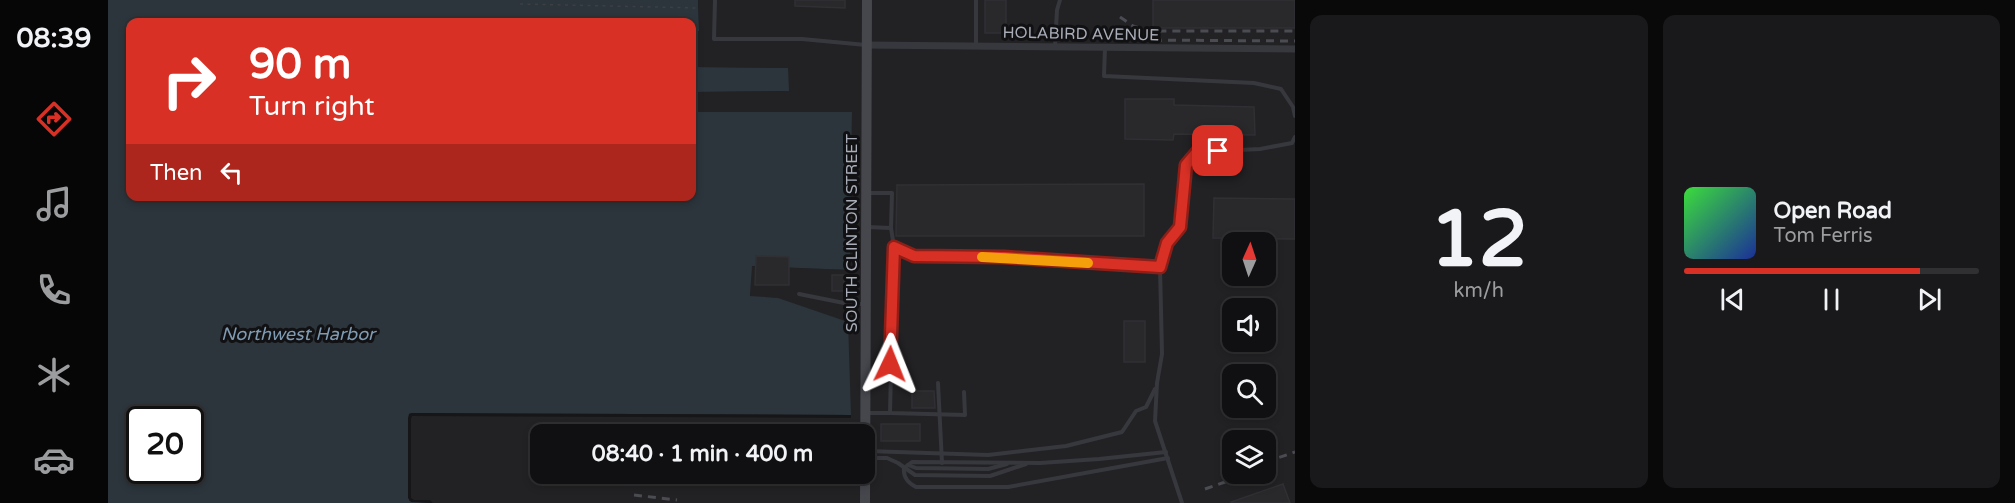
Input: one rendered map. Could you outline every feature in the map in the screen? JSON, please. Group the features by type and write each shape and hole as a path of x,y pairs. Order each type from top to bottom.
{"main road":[{"name":"SOUTH CLINTON STREET","path":"866,424 867,0"},
{"name":"SOUTH CLINTON STREET","path":"865,484 865,503"}],"street":[{"name":"HOLABIRD AVENUE","path":"866,45 1295,49"}],"lane":[{"path":"715,0 714,39 802,39 866,45"},
{"path":"976,0 976,45"},
{"path":"1055,46 1057,10 1060,0"},
{"path":"1105,48 1104,76 1254,83 1281,89 1293,107 1295,116"},
{"path":"875,455 988,455 1066,446 1122,432 1136,411 1146,407 1154,394 1157,383 1162,354 1160,267 1167,243 1180,227 1186,165 1197,152 1260,149 1292,143 1295,137"},
{"path":"866,193 892,193 891,228 894,247 890,413"},
{"path":"866,227 891,228"},
{"path":"894,247 914,256 1004,257 1160,267"},
{"path":"799,294 849,304 866,304"},
{"path":"938,383 942,463"},
{"path":"1157,383 1155,421 1182,503"},
{"path":"866,412 965,415 964,392"},
{"path":"1166,452 1032,463 912,462 906,466 903,473 906,479 916,487 1008,487 1168,458"},
{"path":"875,457 915,468 988,469 1013,463"},
{"path":"906,466 915,475 990,476 1032,463"}],"path":[{"path":"520,4 698,8"}],"shaded area":[{"path":"698,0 1295,0 1295,503 430,503 409,501 409,414 778,298 750,297 751,266 850,270 852,112 696,112 696,92 788,91 788,68 696,67 696,30 699,30"}],"water":[{"name":"Northwest Harbor","path":"108,0 698,0 699,31 696,31 696,18 126,18 126,201 696,201 696,112 852,112 850,270 752,266 750,296 778,298 848,322 851,415 412,413 409,414 409,501 430,503 108,503"},
{"path":"696,67 788,68 789,91 696,92"}],"pier":[{"path":"412,413 851,415 851,418 412,416 411,498 430,500 433,503 430,503 411,502 408,498 408,418"}],"building":[{"path":"795,0 845,0 845,8 795,6"},
{"path":"985,0 1006,0 1006,33 985,33"},
{"path":"1153,0 1295,0 1295,28 1153,28"},
{"path":"1125,99 1174,99 1174,105 1254,107 1255,135 1174,134 1173,140 1125,139"},
{"path":"1144,184 1144,236 896,236 897,185"},
{"path":"1214,198 1295,199 1295,239 1276,239 1276,232 1222,232 1222,238 1213,238"},
{"path":"756,256 789,257 789,285 755,285"},
{"path":"832,275 844,275 844,291 832,291"},
{"path":"1124,321 1145,321 1145,362 1124,362"},
{"path":"912,391 934,391 935,408 912,408"},
{"path":"881,424 920,424 920,441 881,441"},
{"path":"1283,484 1290,503 1231,502"}],"railway":[{"path":"1120,17 1133,26 1148,31 1295,31"},
{"path":"1140,40 1295,41"},
{"path":"1276,459 1295,452"},
{"path":"1205,489 1222,483"},
{"path":"634,495 677,500"}],"slow traffic":[{"path":"982,257 1088,263"}],"route":[{"path":"890,364 894,247 914,256 1004,257 1160,267 1167,243 1180,227 1186,165 1197,152 1218,151"}]}
